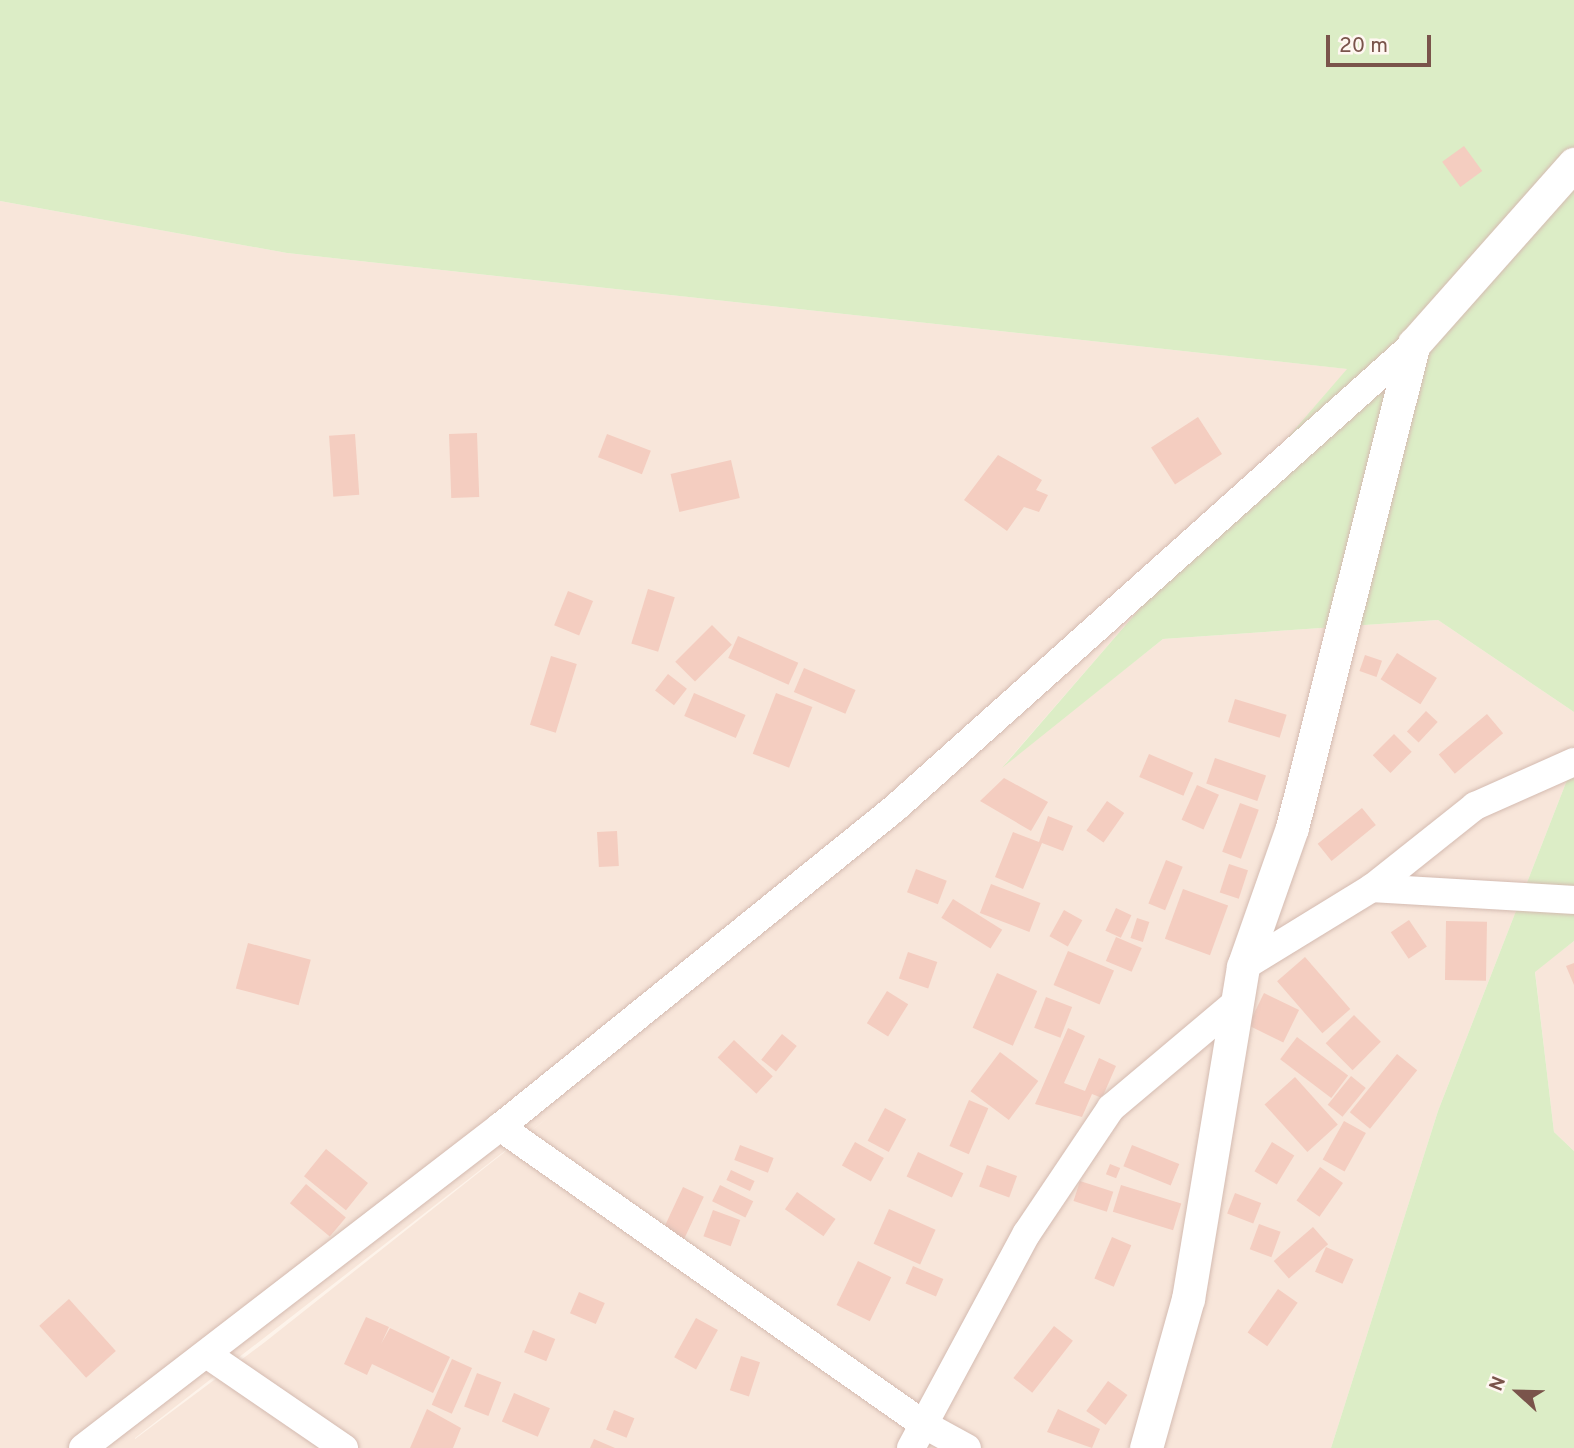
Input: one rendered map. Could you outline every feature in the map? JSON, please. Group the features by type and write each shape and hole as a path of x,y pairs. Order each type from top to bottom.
{"street":[{"path":"83,1448 208,1355 500,1127 894,809 1414,344 1574,164"},
{"path":"1146,1448 1188,1299 1243,967 1292,828 1414,344"},
{"path":"1243,967 1372,888 1475,806 1574,762"},
{"path":"1372,888 1574,900"},
{"path":"917,1436 1027,1233 1111,1108 1238,1001"},
{"path":"500,1127 917,1436 967,1448"},
{"path":"208,1355 344,1448"}],"shaded area":[{"path":"0,201 287,253 1348,369 1005,764 1163,639 1438,620 1574,712 1574,762 1438,1111 1331,1448 0,1448","holes":["550,1116 265,1342 135,1439"]},
{"path":"1574,941 1574,1151 1554,1132 1535,971"}],"green space":[{"path":"0,0 1574,0 1574,712 1438,620 1163,639 1002,768 1347,369 287,253 0,201"},
{"path":"1574,762 1574,941 1535,972 1554,1132 1574,1151 1574,1448 1331,1448 1438,1111"}],"building":[{"path":"1464,146 1482,171 1460,187 1442,162"},
{"path":"1198,417 1222,454 1175,484 1151,447"},
{"path":"477,433 479,497 451,498 449,434"},
{"path":"355,434 359,495 333,497 329,436"},
{"path":"607,434 651,451 642,474 598,457"},
{"path":"998,455 1042,480 1036,490 1048,495 1039,512 1024,507 1007,531 964,500"},
{"path":"731,460 740,498 679,512 671,474"},
{"path":"648,589 675,597 658,652 631,644"},
{"path":"568,591 593,601 579,635 554,625"},
{"path":"712,625 732,645 695,682 675,662"},
{"path":"738,636 798,663 789,685 728,658"},
{"path":"1397,653 1437,678 1420,704 1381,679"},
{"path":"1365,655 1382,661 1376,677 1359,671"},
{"path":"551,656 577,664 556,733 530,725"},
{"path":"804,668 856,690 845,714 794,692"},
{"path":"668,674 687,689 674,705 655,691"},
{"path":"694,693 746,715 736,738 684,716"},
{"path":"776,693 812,707 789,768 753,754"},
{"path":"1235,699 1287,715 1280,738 1228,722"},
{"path":"1426,711 1438,722 1419,742 1407,731"},
{"path":"1487,714 1503,733 1455,774 1439,754"},
{"path":"1394,734 1412,752 1390,773 1373,755"},
{"path":"1149,754 1193,773 1183,796 1139,777"},
{"path":"1215,758 1266,776 1257,801 1206,784"},
{"path":"1004,778 1048,802 1031,831 980,801"},
{"path":"1197,785 1219,795 1203,829 1182,820"},
{"path":"1107,801 1124,813 1104,843 1086,830"},
{"path":"1240,803 1259,810 1241,859 1222,852"},
{"path":"1362,808 1376,825 1332,861 1318,844"},
{"path":"1048,816 1073,826 1063,851 1042,843 1023,889 995,877 1013,832 1039,842"},
{"path":"617,831 619,866 599,867 597,832"},
{"path":"1166,860 1183,867 1165,910 1148,904"},
{"path":"1229,864 1248,870 1239,899 1220,893"},
{"path":"916,869 947,881 938,904 907,892"},
{"path":"991,884 1040,903 1029,932 980,913"},
{"path":"1183,889 1228,905 1210,955 1165,939"},
{"path":"953,899 1002,930 991,948 941,918"},
{"path":"1116,908 1131,915 1121,938 1105,931"},
{"path":"1064,910 1082,920 1068,946 1049,936"},
{"path":"1137,918 1149,922 1143,942 1131,938"},
{"path":"1409,920 1427,947 1409,959 1391,932"},
{"path":"1446,921 1487,922 1486,981 1445,980"},
{"path":"1116,937 1142,948 1132,972 1106,961"},
{"path":"248,943 311,960 299,1005 236,988"},
{"path":"1068,951 1114,971 1100,1005 1054,985"},
{"path":"908,952 937,962 928,989 899,978"},
{"path":"1305,957 1350,1009 1322,1033 1277,981"},
{"path":"1574,963 1574,985 1566,966"},
{"path":"997,973 1037,991 1013,1046 973,1028"},
{"path":"887,991 908,1004 888,1036 867,1023"},
{"path":"1264,993 1299,1010 1283,1042 1248,1025"},
{"path":"1046,997 1072,1007 1060,1038 1034,1028"},
{"path":"1354,1015 1381,1042 1353,1070 1326,1043"},
{"path":"1068,1028 1085,1036 1064,1083 1085,1091 1099,1058 1116,1066 1102,1098 1092,1094 1082,1117 1035,1104"},
{"path":"782,1034 797,1046 776,1072 761,1060"},
{"path":"1297,1037 1348,1076 1331,1098 1280,1059"},
{"path":"734,1040 773,1076 756,1094 718,1058"},
{"path":"1000,1052 1038,1081 1009,1120 971,1091"},
{"path":"1397,1054 1417,1070 1370,1129 1350,1112"},
{"path":"1351,1076 1366,1088 1342,1117 1328,1105"},
{"path":"1295,1077 1338,1125 1307,1152 1265,1104"},
{"path":"969,1100 988,1108 969,1154 949,1146"},
{"path":"885,1108 906,1119 889,1152 868,1141"},
{"path":"1344,1121 1366,1133 1345,1172 1323,1159"},
{"path":"855,1142 884,1158 871,1182 842,1166"},
{"path":"1272,1142 1294,1155 1277,1185 1254,1171"},
{"path":"740,1145 774,1158 768,1173 734,1160"},
{"path":"1132,1145 1179,1164 1171,1185 1123,1166"},
{"path":"326,1149 368,1183 346,1210 304,1176"},
{"path":"918,1152 963,1173 952,1198 907,1176"},
{"path":"1110,1164 1120,1168 1116,1178 1106,1174"},
{"path":"987,1165 1017,1176 1009,1198 979,1187"},
{"path":"1320,1167 1343,1183 1319,1217 1296,1201"},
{"path":"731,1170 755,1181 750,1191 726,1180"},
{"path":"1080,1181 1113,1192 1107,1212 1074,1201"},
{"path":"306,1184 346,1217 330,1237 290,1203"},
{"path":"720,1185 753,1201 745,1217 712,1201"},
{"path":"1121,1185 1181,1203 1173,1230 1113,1212"},
{"path":"683,1187 704,1197 684,1240 663,1231"},
{"path":"797,1192 836,1219 823,1236 785,1209"},
{"path":"1235,1193 1261,1203 1253,1224 1227,1214"},
{"path":"889,1209 936,1230 920,1264 874,1244"},
{"path":"713,1210 740,1220 731,1246 703,1236"},
{"path":"1259,1224 1281,1232 1271,1257 1250,1249"},
{"path":"1313,1227 1328,1244 1289,1278 1274,1261"},
{"path":"1112,1237 1131,1245 1114,1287 1094,1278"},
{"path":"1326,1247 1353,1259 1342,1284 1315,1272"},
{"path":"858,1261 891,1277 870,1321 837,1305"},
{"path":"913,1266 943,1279 936,1296 906,1283"},
{"path":"1278,1289 1298,1303 1267,1346 1248,1332"},
{"path":"579,1292 605,1303 596,1324 570,1313"},
{"path":"69,1299 116,1351 86,1378 39,1326"},
{"path":"366,1317 389,1327 381,1344 390,1328 450,1357 433,1393 372,1364 367,1375 344,1364"},
{"path":"696,1318 718,1330 696,1369 674,1357"},
{"path":"1054,1326 1073,1341 1032,1393 1013,1378"},
{"path":"533,1330 555,1339 546,1361 524,1352"},
{"path":"741,1356 760,1362 749,1396 730,1390"},
{"path":"452,1359 472,1368 452,1414 432,1405"},
{"path":"477,1373 501,1382 488,1416 464,1407"},
{"path":"1108,1381 1127,1395 1106,1425 1086,1411"},
{"path":"514,1393 550,1408 538,1437 502,1422"},
{"path":"427,1409 461,1428 453,1448 410,1448"},
{"path":"1058,1409 1100,1429 1092,1448 1047,1432"},
{"path":"614,1410 634,1418 627,1438 606,1429"},
{"path":"594,1439 615,1448 590,1448"}]}
